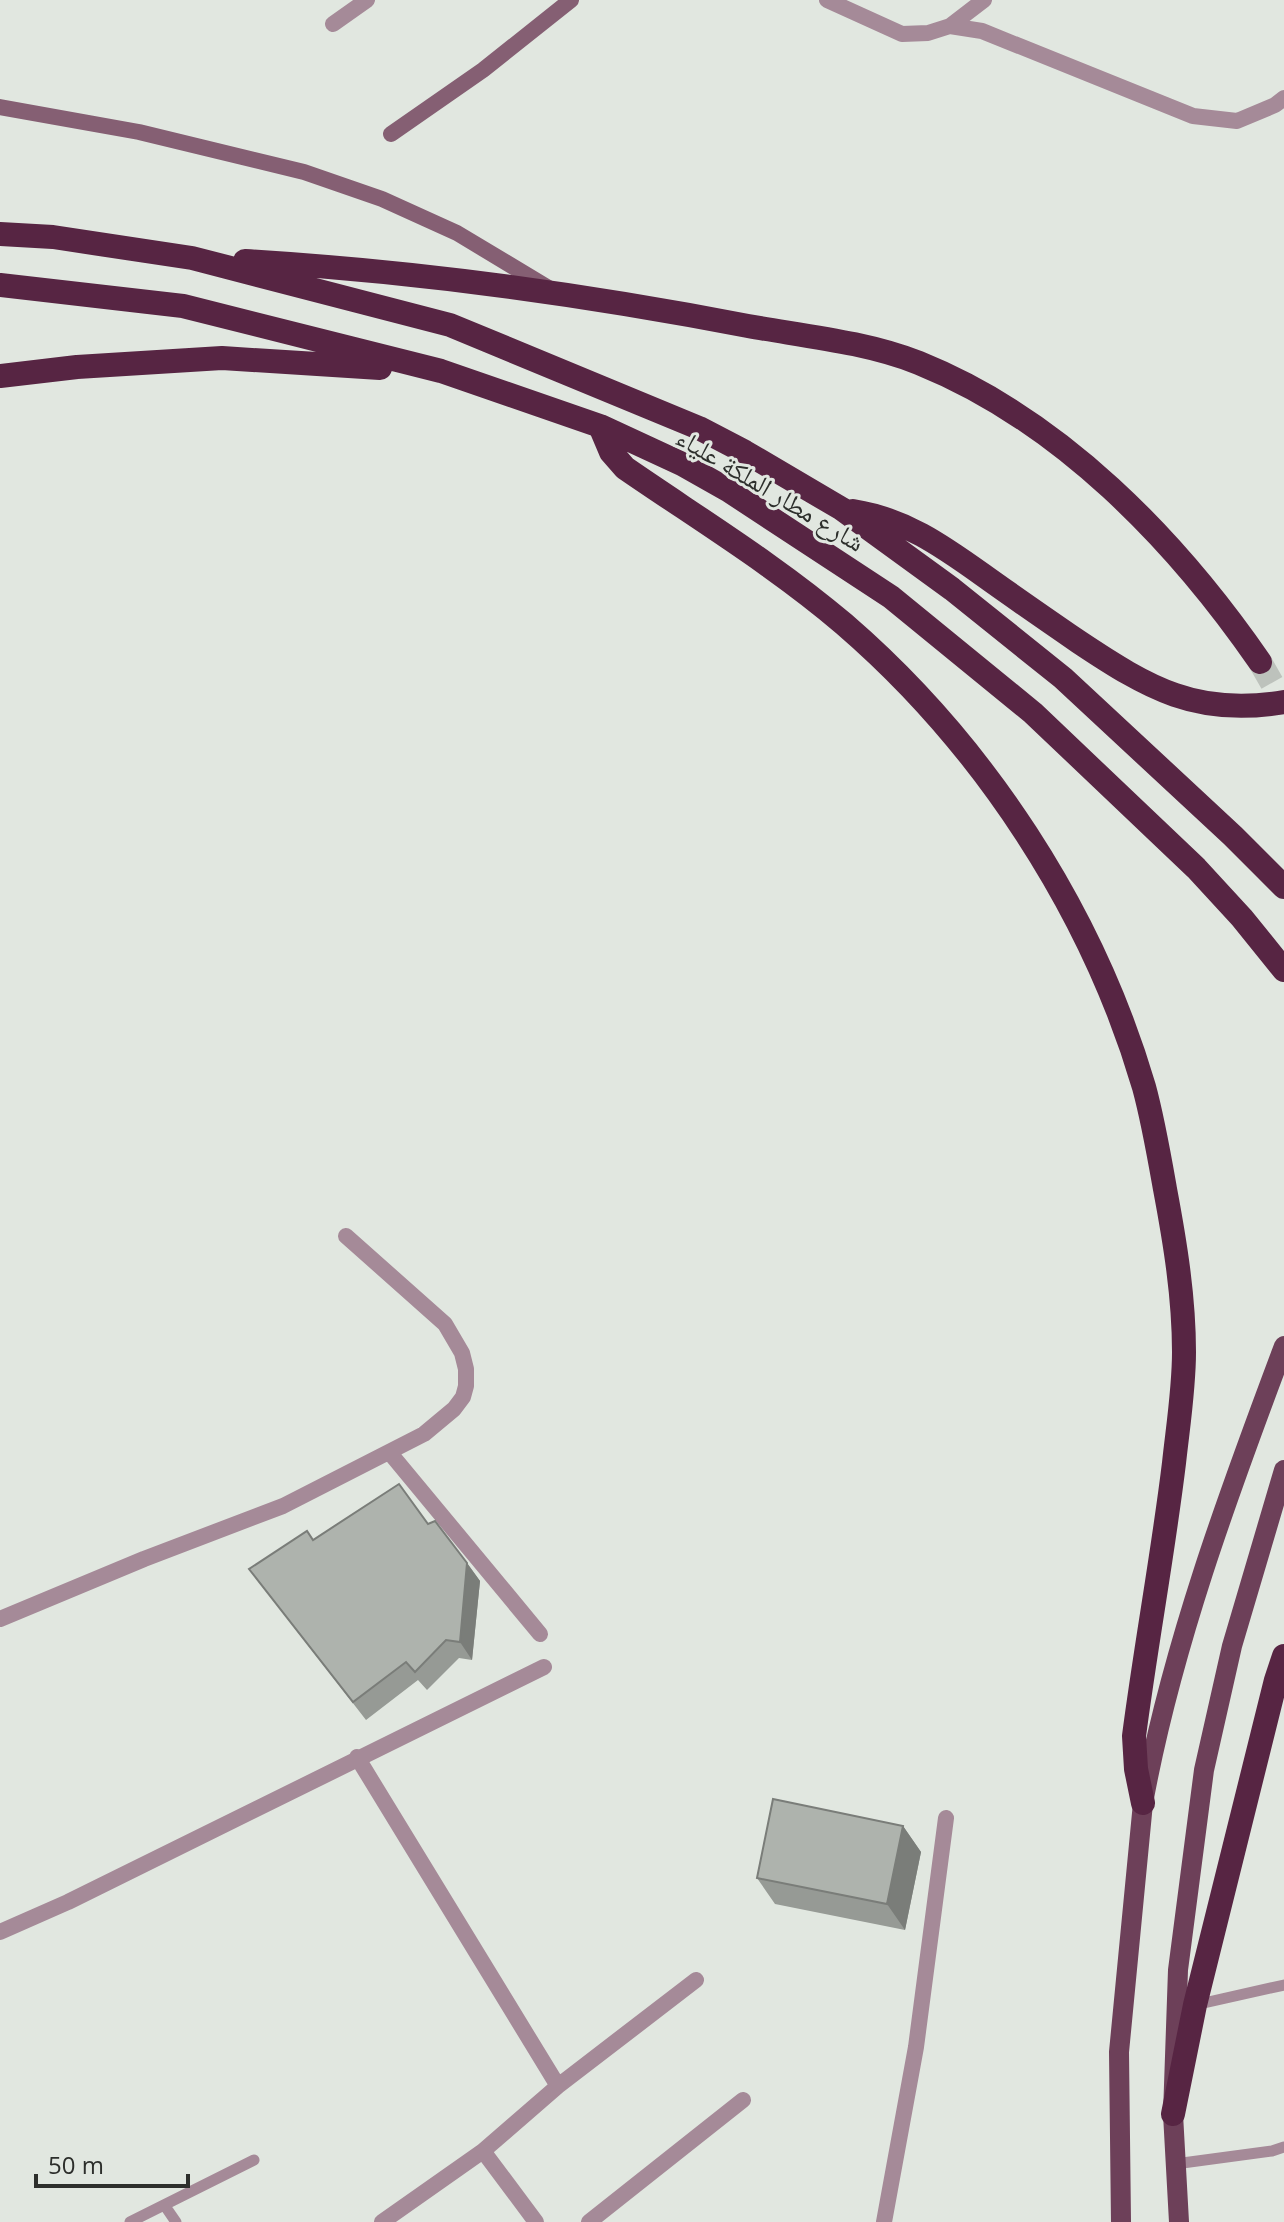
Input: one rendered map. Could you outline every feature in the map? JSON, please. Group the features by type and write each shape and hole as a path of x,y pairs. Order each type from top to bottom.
{"highway":[{"name":"شارع مطار الملكة علياء","path":"0,234 53,237 192,258 450,325 699,428 842,509 952,589 1063,678 1204,808 1284,887"},
{"path":"192,258 326,266 557,293 714,319 879,351 919,363 965,385 1066,450 1166,542 1260,662"},
{"name":"شارع مطار الملكة علياء","path":"0,285 183,306 441,371 600,426 682,464 728,490 891,597 1033,713 1224,898 1284,970"},
{"path":"0,376 77,367 222,358 441,371"},
{"path":"600,426 611,452 625,468 765,564 843,624 933,712 984,773 1030,842 1088,943 1127,1035 1144,1089 1170,1218 1181,1296 1184,1353 1169,1499 1134,1736 1136,1769 1143,1803"},
{"path":"842,509 885,517 922,533 1112,664 1158,690 1189,701 1229,705 1284,702"},
{"path":"1173,2114 1195,2005 1284,1656"}],"main road":[{"path":"1121,2222 1119,2052 1143,1803 1171,1679 1199,1587 1228,1495 1284,1346"},
{"path":"1179,2222 1173,2114 1178,1970 1204,1770 1232,1646 1284,1470"}],"street":[{"path":"333,24 367,0"},
{"path":"827,0 902,34 928,33 950,26 984,0"},
{"path":"391,134 483,70 568,1"},
{"path":"950,26 982,31 1193,116 1237,121 1284,98"},
{"path":"0,107 139,132 304,172 382,199 457,233 557,293"},
{"path":"0,1619 283,1506 424,1434 454,1409 463,1397 466,1369 455,1338 445,1324 346,1236"},
{"path":"390,1453 540,1634"},
{"path":"0,1932 68,1902 544,1667"},
{"path":"357,1757 558,2086"},
{"path":"884,2222 916,2047 946,1818"},
{"path":"382,2222 483,2151 558,2086 696,1980"},
{"path":"589,2222 743,2100"},
{"path":"483,2151 536,2222"}],"lane":[{"path":"1195,2005 1284,1985"},
{"path":"1175,2164 1284,2147"},
{"path":"130,2222 254,2160"},
{"path":"165,2206 176,2222"}],"building":[{"path":"399,1484 428,1524 435,1521 467,1563 460,1642 446,1640 415,1672 406,1662 353,1702 249,1569 307,1531 313,1540"},
{"path":"773,1799 903,1826 887,1904 757,1878"}],"tunnel":[{"path":"1260,662 1284,704"}]}
